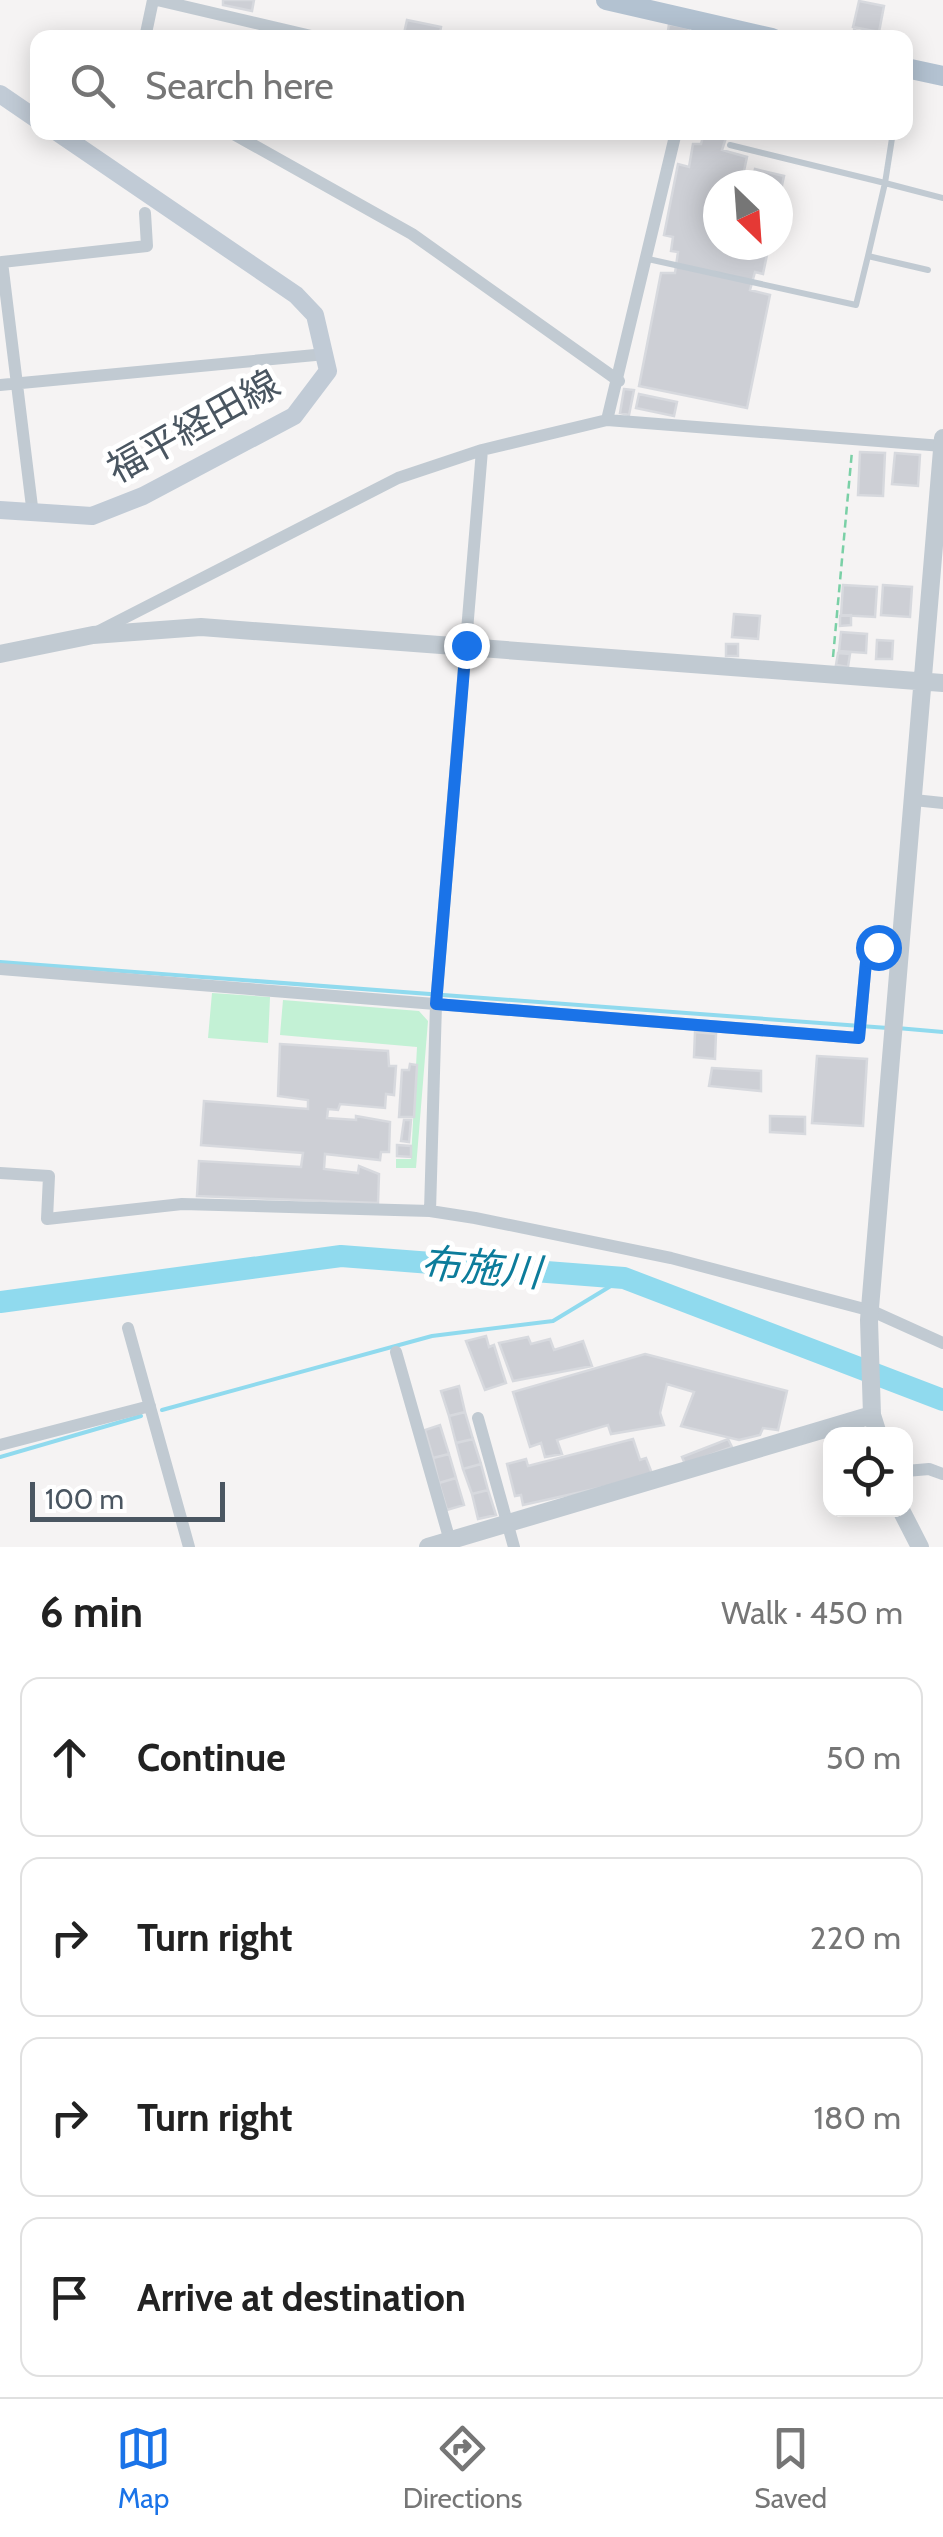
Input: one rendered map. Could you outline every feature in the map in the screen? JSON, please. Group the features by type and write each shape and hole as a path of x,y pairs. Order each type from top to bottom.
{"main road":[{"path":"606,0 700,30"},
{"path":"913,70 943,76"},
{"path":"0,94 30,115"},
{"name":"福平経田線","path":"0,510 92,516 143,496 294,416 314,394 328,370 315,316 296,296 68,140"}],"street":[{"path":"148,30 155,0 285,30"},
{"path":"244,140 412,234 619,381"},
{"path":"608,420 674,140"},
{"path":"34,515 1,262 147,246 145,214"},
{"path":"0,385 326,354"},
{"path":"92,635 398,478 482,450 608,420 942,446"},
{"path":"876,1427 872,1415 871,1315 914,800 934,683 943,438"},
{"path":"430,1212 436,1004 482,450"},
{"path":"0,654 92,635 201,627 934,683"},
{"path":"914,800 943,803"},
{"path":"0,969 859,1038 866,962 878,947 901,944"},
{"path":"0,1173 48,1176 46,1219 182,1204 430,1212 671,1258 871,1315 943,1343"},
{"path":"128,1328 189,1547"},
{"path":"396,1352 450,1541"},
{"path":"0,1445 150,1406"},
{"path":"428,1547 872,1415"},
{"path":"478,1418 514,1547"},
{"path":"913,1471 929,1469 943,1474"},
{"path":"905,1517 920,1547"}],"lane":[{"path":"647,259 856,305 885,184 891,140"},
{"path":"730,145 943,198"},
{"path":"868,256 928,270"}],"path":[{"path":"831,674 853,439"}],"green space":[{"path":"212,993 270,997 268,1043 208,1038"},
{"path":"283,1000 419,1011 428,1021 416,1168 396,1168 396,1159 411,1159 417,1047 280,1035"}],"building":[{"path":"223,0 254,0 252,11 223,5"},
{"path":"859,1 884,6 879,30 853,27"},
{"path":"407,20 441,27 440,30 405,30"},
{"path":"669,24 689,28 689,30 668,30"},
{"path":"725,140 722,150 747,157 744,170 703,170 703,260 766,260 763,274 755,272 750,290 770,295 747,408 639,386 661,273 675,273 678,252 671,251 673,237 664,235 678,164 689,167 693,144"},
{"path":"624,389 634,390 629,415 620,413"},
{"path":"639,394 677,402 674,416 636,408"},
{"path":"860,452 885,453 883,496 858,495"},
{"path":"895,453 920,455 918,486 892,484"},
{"path":"843,585 877,587 875,617 841,615"},
{"path":"883,585 912,587 910,617 881,615"},
{"path":"734,614 760,616 758,639 732,637"},
{"path":"851,615 851,625 840,626 840,616"},
{"path":"841,632 867,634 866,653 839,651"},
{"path":"877,640 893,641 892,659 876,659"},
{"path":"726,644 738,644 738,656 726,656"},
{"path":"838,653 850,654 848,667 836,665"},
{"path":"695,1032 716,1034 715,1059 694,1057"},
{"path":"280,1044 388,1051 389,1066 396,1066 394,1095 386,1094 385,1108 340,1104 338,1110 328,1109 327,1118 356,1120 356,1116 390,1122 389,1152 381,1152 380,1160 325,1154 324,1169 358,1173 359,1166 379,1174 378,1203 197,1196 199,1161 301,1167 303,1153 201,1145 204,1101 308,1109 308,1100 278,1096"},
{"path":"817,1056 867,1059 863,1126 812,1123"},
{"path":"410,1064 417,1065 414,1117 399,1117 402,1070 409,1070"},
{"path":"712,1068 761,1071 761,1091 709,1086"},
{"path":"770,1116 805,1117 805,1134 770,1132"},
{"path":"404,1120 411,1120 409,1142 401,1141"},
{"path":"397,1145 411,1146 411,1157 397,1156"},
{"path":"486,1336 489,1347 494,1345 506,1383 485,1390 466,1341"},
{"path":"528,1337 531,1344 550,1339 554,1350 583,1341 592,1366 513,1381 499,1343"},
{"path":"645,1354 787,1391 778,1430 763,1428 760,1435 739,1440 681,1426 694,1392 667,1384 660,1413 664,1425 611,1434 608,1425 557,1440 562,1454 545,1457 541,1443 530,1447 513,1392"},
{"path":"459,1386 465,1412 449,1416 441,1391"},
{"path":"465,1412 473,1439 456,1443 449,1416"},
{"path":"440,1425 449,1454 433,1458 425,1430"},
{"path":"473,1439 481,1464 463,1469 456,1443"},
{"path":"633,1439 640,1460 646,1458 653,1476 523,1505 521,1495 515,1496 507,1464 526,1459 528,1466"},
{"path":"728,1439 732,1447 685,1464 682,1457"},
{"path":"449,1454 456,1478 439,1483 433,1458"},
{"path":"481,1464 488,1490 472,1494 463,1469"},
{"path":"456,1478 464,1505 447,1510 439,1483"},
{"path":"488,1490 496,1515 478,1519 472,1494"}],"waterway":[{"path":"0,962 888,1028"},
{"path":"897,1028 943,1032"},
{"name":"布施川","path":"0,1302 341,1256 624,1278 943,1400"},
{"path":"162,1410 432,1336 553,1321 624,1278"},
{"path":"0,1457 141,1416"}],"route":[{"path":"466,645 436,1004 859,1038 866,962 878,947"}]}
